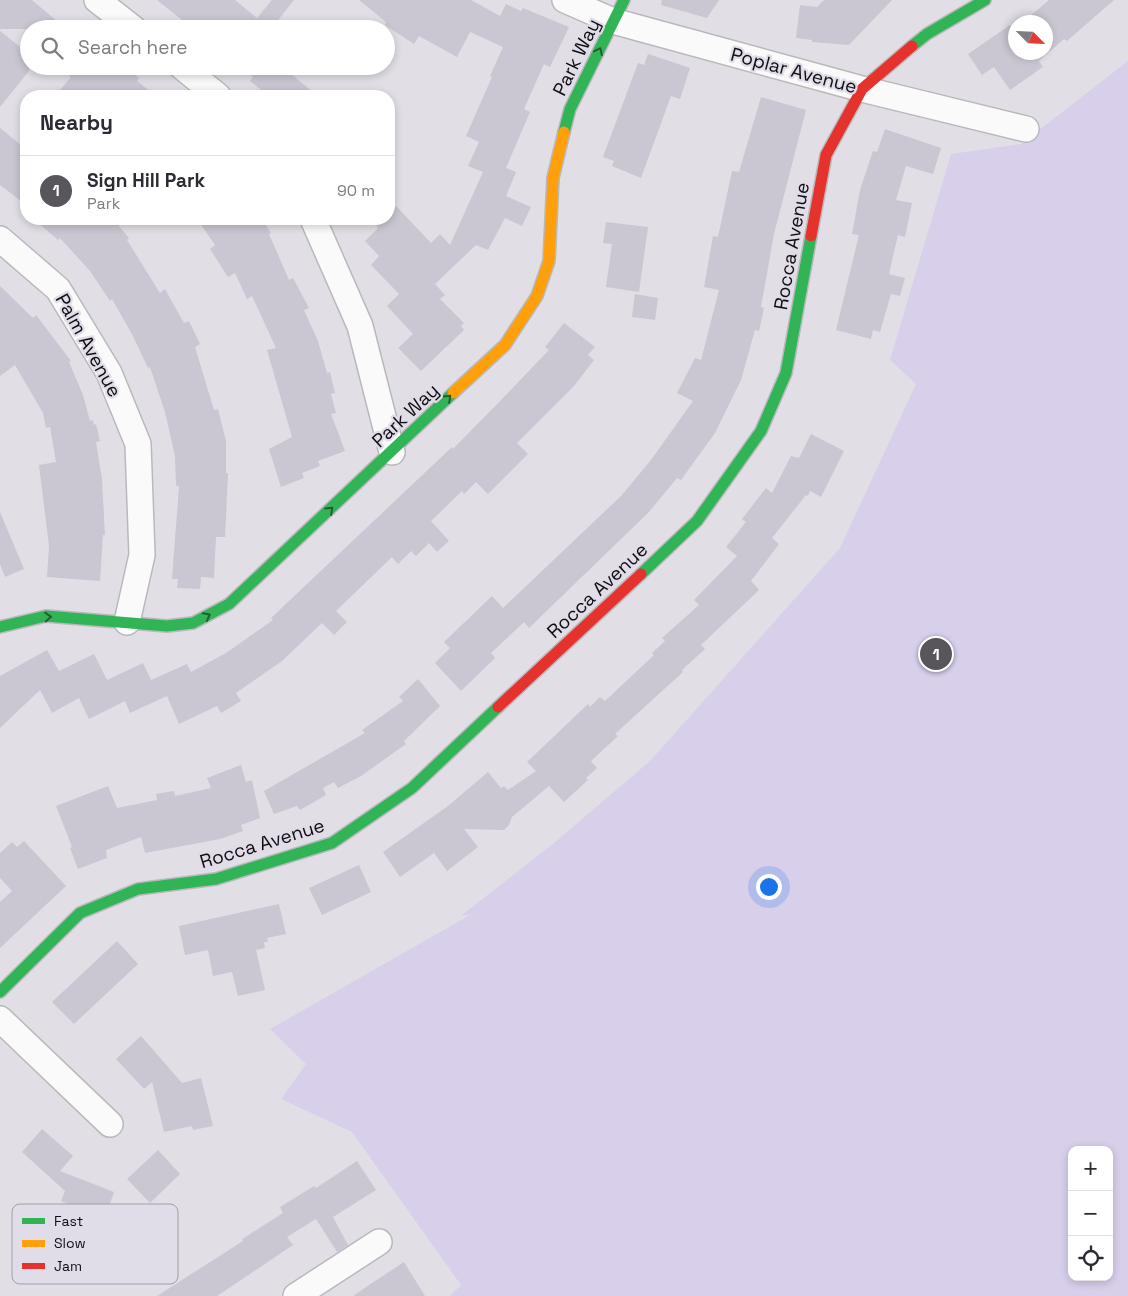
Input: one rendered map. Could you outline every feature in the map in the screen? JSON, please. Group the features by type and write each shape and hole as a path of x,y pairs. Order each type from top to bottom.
{"street":[{"path":"98,0 123,20"},
{"name":"Poplar Avenue","path":"565,0 619,10 862,89 1026,130"},
{"name":"Rocca Avenue","path":"0,992 80,913 138,889 216,879 332,843 412,788 697,521 761,431 786,373 826,155 862,89 927,34 985,0"},
{"name":"Park Way","path":"0,627 46,616 167,626 193,623 229,604 505,345 537,296 549,261 553,178 570,110 619,10"},
{"path":"192,75 211,90"},
{"path":"316,225 360,326 392,452"},
{"name":"Palm Avenue","path":"0,238 58,289 109,373 138,444 142,554 127,622"},
{"path":"0,1019 110,1124"},
{"path":"296,1296 379,1242"}],"shaded area":[{"path":"1128,61 1128,1296 450,1296 461,1285 352,1132 281,1099 306,1064 270,1029 470,915 462,915 554,843 650,761 840,548 916,384 890,360 951,154 1021,144"}],"building":[{"path":"0,0 32,0 55,20 20,20 20,29 0,29"},
{"path":"157,0 235,0 257,18 272,0 294,0 278,20 182,20"},
{"path":"359,0 471,0 500,16 506,4 521,11 523,8 569,27 550,67 544,64 524,109 530,112 506,168 516,172 506,196 531,207 522,226 505,218 488,250 476,245 435,284 445,295 440,299 464,323 461,326 464,330 421,371 398,348 413,334 387,306 399,294 371,265 379,256 365,241 378,228 376,225 395,225 396,206 431,243 440,234 450,245 483,172 468,166 479,142 466,136 503,47 470,32 457,57 419,36 414,44 395,32 395,20 384,20"},
{"path":"662,0 719,0 707,18 661,5"},
{"path":"824,0 892,0 849,45 812,42 812,40 796,38 800,5 817,7"},
{"path":"1049,0 1114,0 1067,41 1064,39 1053,49 1053,15 1031,15"},
{"path":"1008,26 1008,60 1040,60 1043,67 1010,90 994,67 982,75 968,54"},
{"path":"0,31 20,47 20,75 26,75 0,107"},
{"path":"648,54 690,68 680,99 671,96 641,178 612,166 614,161 603,157 638,63 644,65"},
{"path":"69,75 135,75 139,78 137,81 148,90 60,90 71,77"},
{"path":"251,75 292,75 311,90 261,90 250,81 253,77"},
{"path":"761,97 806,110 774,234 761,307 764,308 759,331 755,330 741,380 715,433 681,480 677,478 649,512 529,628 524,622 491,653 495,658 461,691 435,663 450,648 444,642 492,596 503,608 621,496 651,460 693,401 677,393 695,358 701,360 719,290 704,287 713,236 718,237 732,171 739,172"},
{"path":"0,128 20,144 20,200 0,185"},
{"path":"885,129 941,148 933,174 906,166 896,200 912,203 905,237 898,235 889,274 905,278 900,296 891,294 880,332 873,330 871,339 836,330 859,235 852,234 860,190 873,151 877,152"},
{"path":"606,222 648,227 639,292 606,287 612,244 603,243"},
{"path":"41,225 118,225 129,238 127,240 160,293 165,289 184,323 189,321 200,344 195,347 214,410 218,409 226,441 226,473 228,473 225,537 216,537 214,578 201,577 200,589 177,588 178,579 172,579 179,486 176,486 175,456 165,412 150,367 148,368 133,336 112,299 110,301 90,271 60,238 58,240"},
{"path":"201,225 266,225 271,233 269,234 289,280 293,278 309,308 304,310 318,341 327,373 330,372 335,393 331,394 336,413 331,414 345,451 318,461 320,466 302,473 304,478 281,487 269,449 292,437 267,350 276,348 252,296 247,299 235,273 228,277 210,249 215,245"},
{"path":"0,286 33,318 36,315 71,361 69,362 83,395 90,421 93,420 94,425 96,424 100,441 96,442 102,479 105,535 103,535 100,581 47,577 49,546 39,465 56,462 50,427 46,428 43,413 15,365 0,376"},
{"path":"635,294 658,298 655,320 632,317"},
{"path":"564,323 595,347 588,355 594,360 574,386 517,443 528,454 488,494 476,482 464,494 462,491 431,521 449,541 437,552 429,543 416,556 411,551 398,564 392,557 336,611 347,622 334,635 322,623 282,661 236,693 241,701 221,713 217,706 179,724 167,696 130,713 125,701 89,719 79,698 52,713 40,690 0,728 0,676 47,650 59,671 94,654 107,680 143,663 151,680 187,664 191,672 226,653 273,620 271,618 452,447 453,449 503,398 549,350 545,347"},
{"path":"811,434 844,451 821,497 810,491 808,496 806,495 772,538 779,544 751,581 759,590 701,645 705,649 682,670 683,672 615,734 618,736 591,761 597,768 586,778 588,780 564,802 549,786 512,817 509,825 504,830 464,829 478,847 447,871 434,853 400,877 383,852 448,806 488,772 501,788 504,786 508,790 536,771 527,762 588,704 590,707 600,697 605,701 654,655 652,653 665,641 662,638 699,605 694,600 737,556 726,547 746,522 742,519 766,488 772,493 791,456 799,458"},
{"path":"0,512 24,569 5,577 0,564"},
{"path":"418,679 440,706 404,741 406,744 361,776 338,788 334,782 323,788 326,795 300,810 297,806 274,814 264,791 365,733 362,730 403,701 399,697"},
{"path":"241,765 246,782 252,780 260,818 241,825 243,831 220,839 145,853 141,837 106,850 107,858 78,869 70,848 72,847 56,806 108,786 117,808 157,800 156,794 174,791 175,796 211,788 207,778"},
{"path":"24,841 66,886 0,948 0,902 12,891 0,878 0,853 12,842 17,847"},
{"path":"359,865 371,892 322,915 309,888"},
{"path":"279,904 286,934 267,938 268,942 264,942 265,948 256,950 265,990 238,996 232,972 213,976 208,950 185,955 179,926"},
{"path":"117,941 138,964 74,1024 52,1002"},
{"path":"141,1036 182,1083 201,1078 213,1126 193,1130 192,1126 164,1132 152,1082 144,1089 116,1059"},
{"path":"42,1129 73,1156 60,1171 114,1192 110,1204 69,1204 61,1201 65,1191 22,1152"},
{"path":"158,1150 180,1174 150,1203 127,1179"},
{"path":"357,1161 376,1190 333,1217 348,1245 337,1252 316,1219 287,1237 293,1245 217,1296 157,1296 178,1284 283,1213 280,1207 314,1186 316,1188"},
{"path":"404,1262 425,1296 353,1296 372,1283"}],"traffic: fast":[{"path":"564,132 570,109 624,0"},
{"path":"912,46 927,34 985,0"},
{"path":"641,574 697,521 761,431 786,373 811,236"},
{"path":"0,627 46,616 167,626 193,623 229,604 453,393"},
{"path":"0,992 80,913 138,889 216,879 332,843 412,788 498,707"}],"traffic: slow":[{"path":"453,393 505,345 537,296 549,261 553,178 564,132"}],"traffic: jam":[{"path":"811,236 826,155 862,89 912,46"},
{"path":"498,707 641,574"}],"place":[{"name":"Sign Hill Park","path":"936,654"}]}
